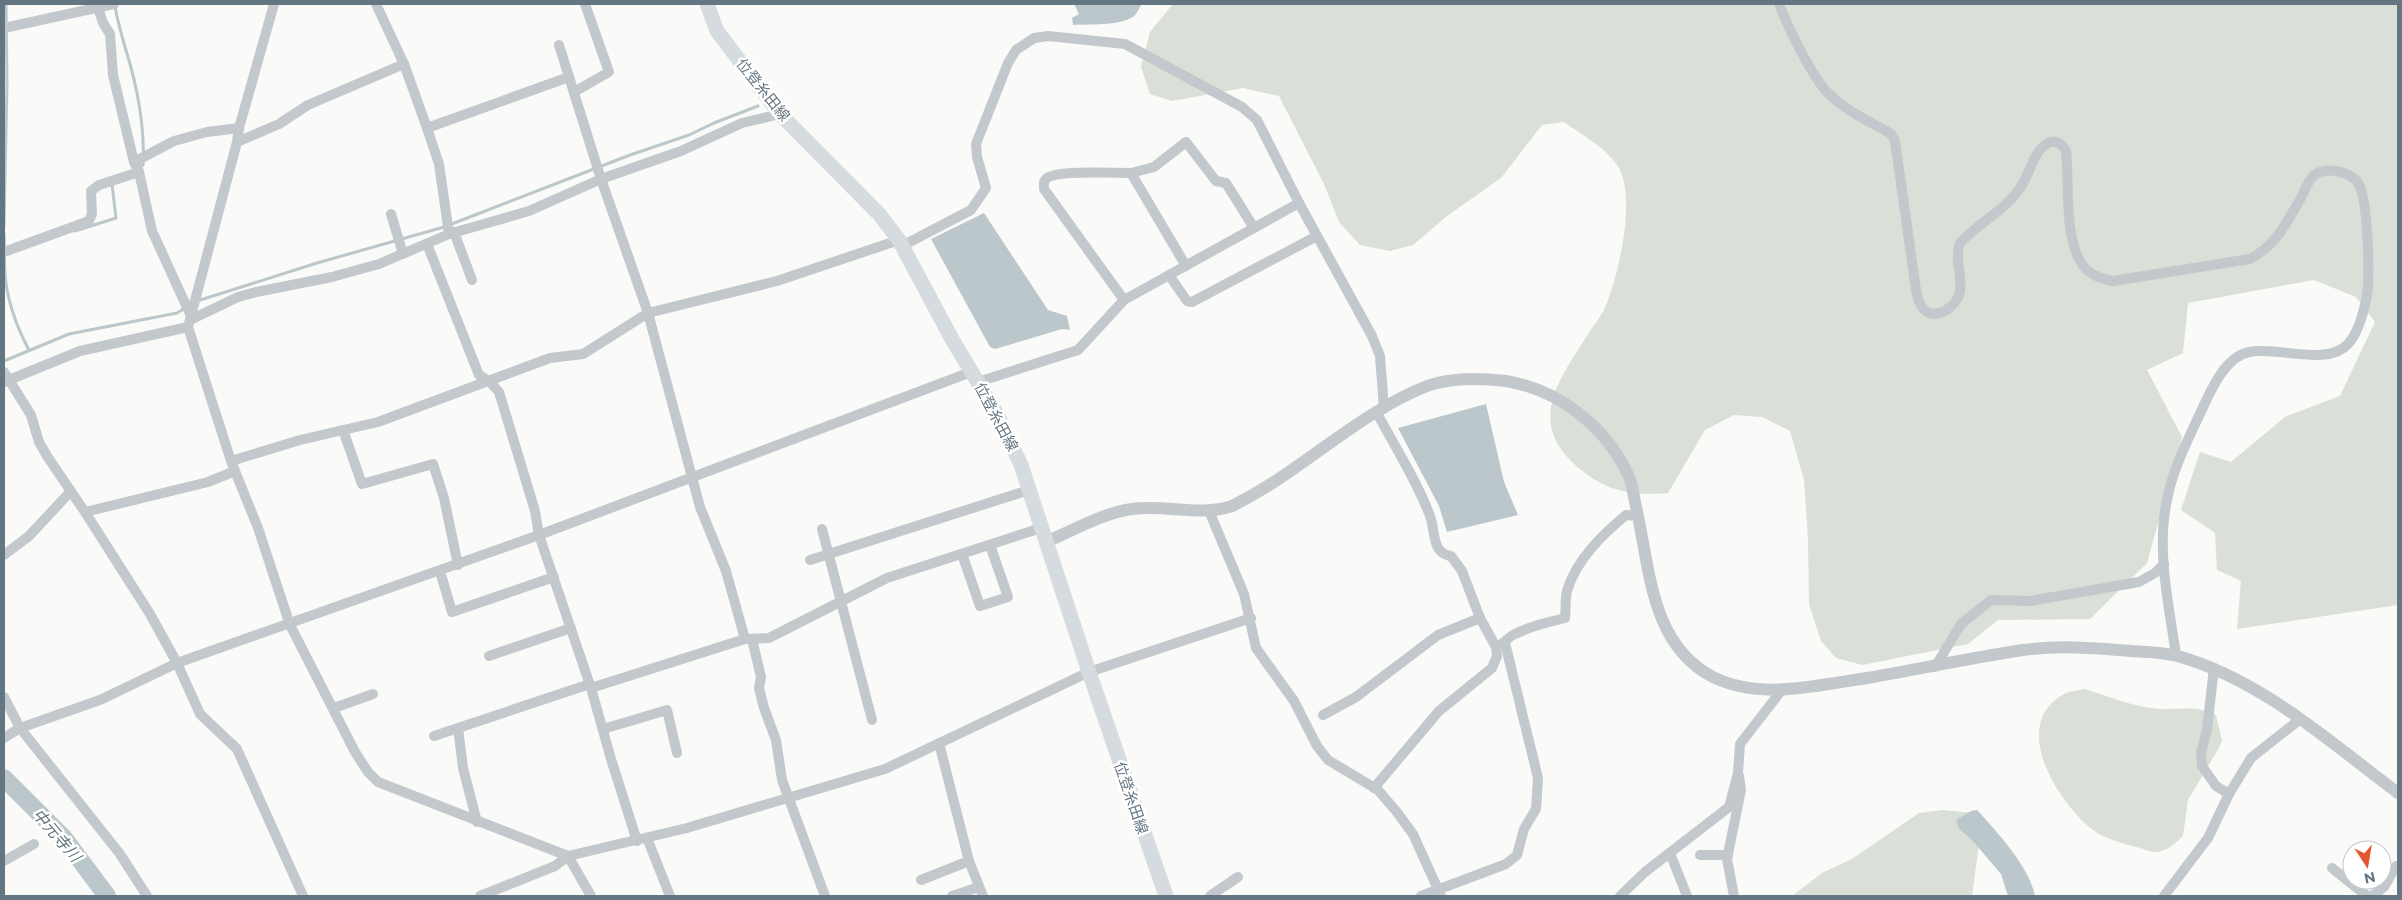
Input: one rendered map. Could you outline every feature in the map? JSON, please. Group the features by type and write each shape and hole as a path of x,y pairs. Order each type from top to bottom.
{"main road":[{"name":"位登糸田線","path":"706,4 717,31 780,114 879,214 901,243 997,414 1021,466 1166,896"}],"street":[{"path":"4,28 114,4"},
{"path":"190,321 238,142 239,128 274,4"},
{"path":"376,4 404,64 427,128 439,164 452,233 472,280"},
{"path":"574,92 609,72 585,4"},
{"path":"1779,4 1816,77 1828,94 1845,108 1891,134 1895,141 1919,304 1926,311 1934,314 1943,312 1959,299 1962,286 1957,252 1960,243 2010,201 2022,186 2041,148 2049,142 2062,144 2066,151 2067,206 2079,258 2087,270 2100,278 2113,281 2250,259 2260,254 2285,227 2314,176 2322,172 2343,172 2352,176 2359,185 2366,214 2367,294 2362,315 2355,333 2348,344 2338,353 2326,355 2251,351 2242,353 2232,360 2222,372 2208,396 2174,471 2166,501 2164,519 2164,564 2176,655"},
{"path":"98,6 110,34 113,75 134,162 139,172 152,230 190,321 233,466 258,528 290,625 355,752 368,772 378,782 568,856 591,896"},
{"path":"86,512 208,482 233,466 300,440 378,422 550,358 583,354 648,313 777,281 901,243 971,210 986,188 977,157 976,144 1008,63 1016,50 1034,38 1048,36 1125,44 1242,107 1258,120 1299,204 1380,356 1380,411 1426,506 1433,524 1438,550 1441,554 1451,556 1462,572 1480,618 1501,645 1538,778 1536,809 1524,830 1516,855 1506,864 1440,893 1421,896"},
{"path":"559,45 601,179 648,313 700,507 726,571 762,676 759,688 776,740 782,780 825,896"},
{"path":"238,142 279,124 308,105 404,64"},
{"path":"427,128 569,77"},
{"path":"303,896 237,749 200,714 177,664 150,614 86,512 46,456 39,442 31,415 5,378 87,349 190,321 238,297 332,277 379,264 452,233 529,211 601,179 681,152 742,123 780,114"},
{"path":"134,162 174,141 207,132 239,128"},
{"path":"1124,300 1044,189 1044,181 1051,176 1064,173 1131,173 1154,167 1186,142 1216,182 1226,183 1254,228"},
{"path":"4,252 89,221 92,214 91,191 99,184 139,172"},
{"path":"1131,173 1186,266"},
{"path":"12,733 100,700 177,664 230,644 290,625 458,565 692,477 975,377 1078,350 1124,300 1299,204"},
{"path":"391,214 403,254"},
{"path":"1169,275 1186,301 1192,302 1317,236"},
{"path":"427,244 479,375 489,381 499,392 535,511 539,535 591,686 602,729 642,839 670,896"},
{"path":"434,736 591,686 749,639 769,638 888,578 990,545 1044,535 1131,509 1218,511 1241,502 1380,411 1430,385 1461,380 1499,381 1533,388 1567,405 1595,427 1613,451 1630,480 1660,618 1671,638 1684,654 1698,668 1716,678 1735,684 1781,691 1935,667 2026,649 2088,647 2176,655 2214,668 2252,688 2398,793"},
{"path":"343,430 362,484 433,464 444,498 458,565"},
{"path":"810,560 1029,490"},
{"path":"4,555 29,536 71,491"},
{"path":"1209,511 1244,594 1251,618 1256,648 1294,701 1317,746 1328,760 1374,788 1396,811 1413,834 1440,893"},
{"path":"1374,788 1438,711 1492,668 1501,645 1513,634 1540,624 1565,618 1567,592 1573,576 1592,546 1626,515 1638,516"},
{"path":"822,529 872,720"},
{"path":"962,554 980,606 1008,597 990,545"},
{"path":"1935,667 1960,624 1991,600 2030,601 2139,582 2155,573 2164,564"},
{"path":"440,571 452,612 554,577"},
{"path":"480,896 555,866 568,856 642,839 788,799 884,769 1089,672 1251,618"},
{"path":"1323,715 1356,697 1438,635 1480,618"},
{"path":"489,656 571,628"},
{"path":"2214,668 2207,729 2201,753 2202,766 2216,786 2229,794"},
{"path":"1620,896 1645,872 1729,807 1738,773 1740,744 1781,691"},
{"path":"334,708 373,694"},
{"path":"4,697 12,733 120,854 147,896"},
{"path":"602,729 667,710 678,753"},
{"path":"2164,896 2208,838 2229,794 2251,758 2299,720"},
{"path":"458,728 463,768 478,822"},
{"path":"939,744 969,861 981,891 952,896"},
{"path":"1734,896 1728,855 1741,790 1738,773"},
{"path":"4,862 34,844"},
{"path":"1670,853 1687,896"},
{"path":"1700,855 1728,855"},
{"path":"921,880 969,861"},
{"path":"2372,896 2384,887 2398,867"},
{"path":"2332,868 2367,896"},
{"path":"1210,896 1238,877"}],"shaded area":[{"path":"1074,4 1142,4 1134,16 1127,20 1104,24 1073,25 1072,18 1079,14"},
{"path":"1173,4 2398,4 2398,605 2237,629 2241,581 2217,570 2215,533 2181,510 2200,452 2231,462 2285,417 2340,396 2375,322 2356,297 2314,280 2188,303 2183,353 2147,370 2182,437 2147,563 2090,619 1998,620 1968,644 1862,665 1836,658 1821,641 1809,604 1808,539 1804,480 1790,431 1762,417 1734,415 1705,430 1668,493 1656,494 1621,491 1600,483 1580,469 1563,452 1554,435 1550,418 1552,401 1567,367 1605,308 1616,275 1624,236 1626,198 1624,182 1619,168 1608,155 1564,122 1542,125 1501,178 1447,216 1413,245 1390,251 1360,245 1339,222 1324,184 1279,96 1243,88 1172,101 1150,94 1141,67 1150,32"},
{"path":"984,213 1048,310 1067,316 1070,330 1062,329 995,349 990,347 931,239"},
{"path":"1486,404 1504,482 1518,515 1447,532 1439,506 1398,428"},
{"path":"2084,689 2140,706 2159,709 2195,709 2216,715 2222,740 2219,748 2188,800 2183,836 2165,850 2158,852 2150,851 2103,836 2093,830 2079,818 2054,783 2044,763 2039,742 2040,723 2049,706 2066,693"},
{"path":"1943,810 1972,813 1981,829 1972,896 1792,896 1822,873 1852,859 1919,813"},
{"path":"1977,810 2003,839 2019,861 2032,885 2035,896 2008,896 2001,874 1971,839 1959,829 1956,820 1971,811"}],"waterway":[{"path":"4,226 7,85 6,4"},
{"path":"115,6 139,106 143,135 143,165 139,168"},
{"path":"197,301 317,263 444,227 630,155 689,135 758,106"},
{"path":"75,231 116,218 112,184 115,183"},
{"path":"4,233 7,292 16,323 29,350"},
{"path":"4,361 69,334 177,313 185,308"},
{"name":"中元寺川","path":"4,778 63,837 107,896"}]}
